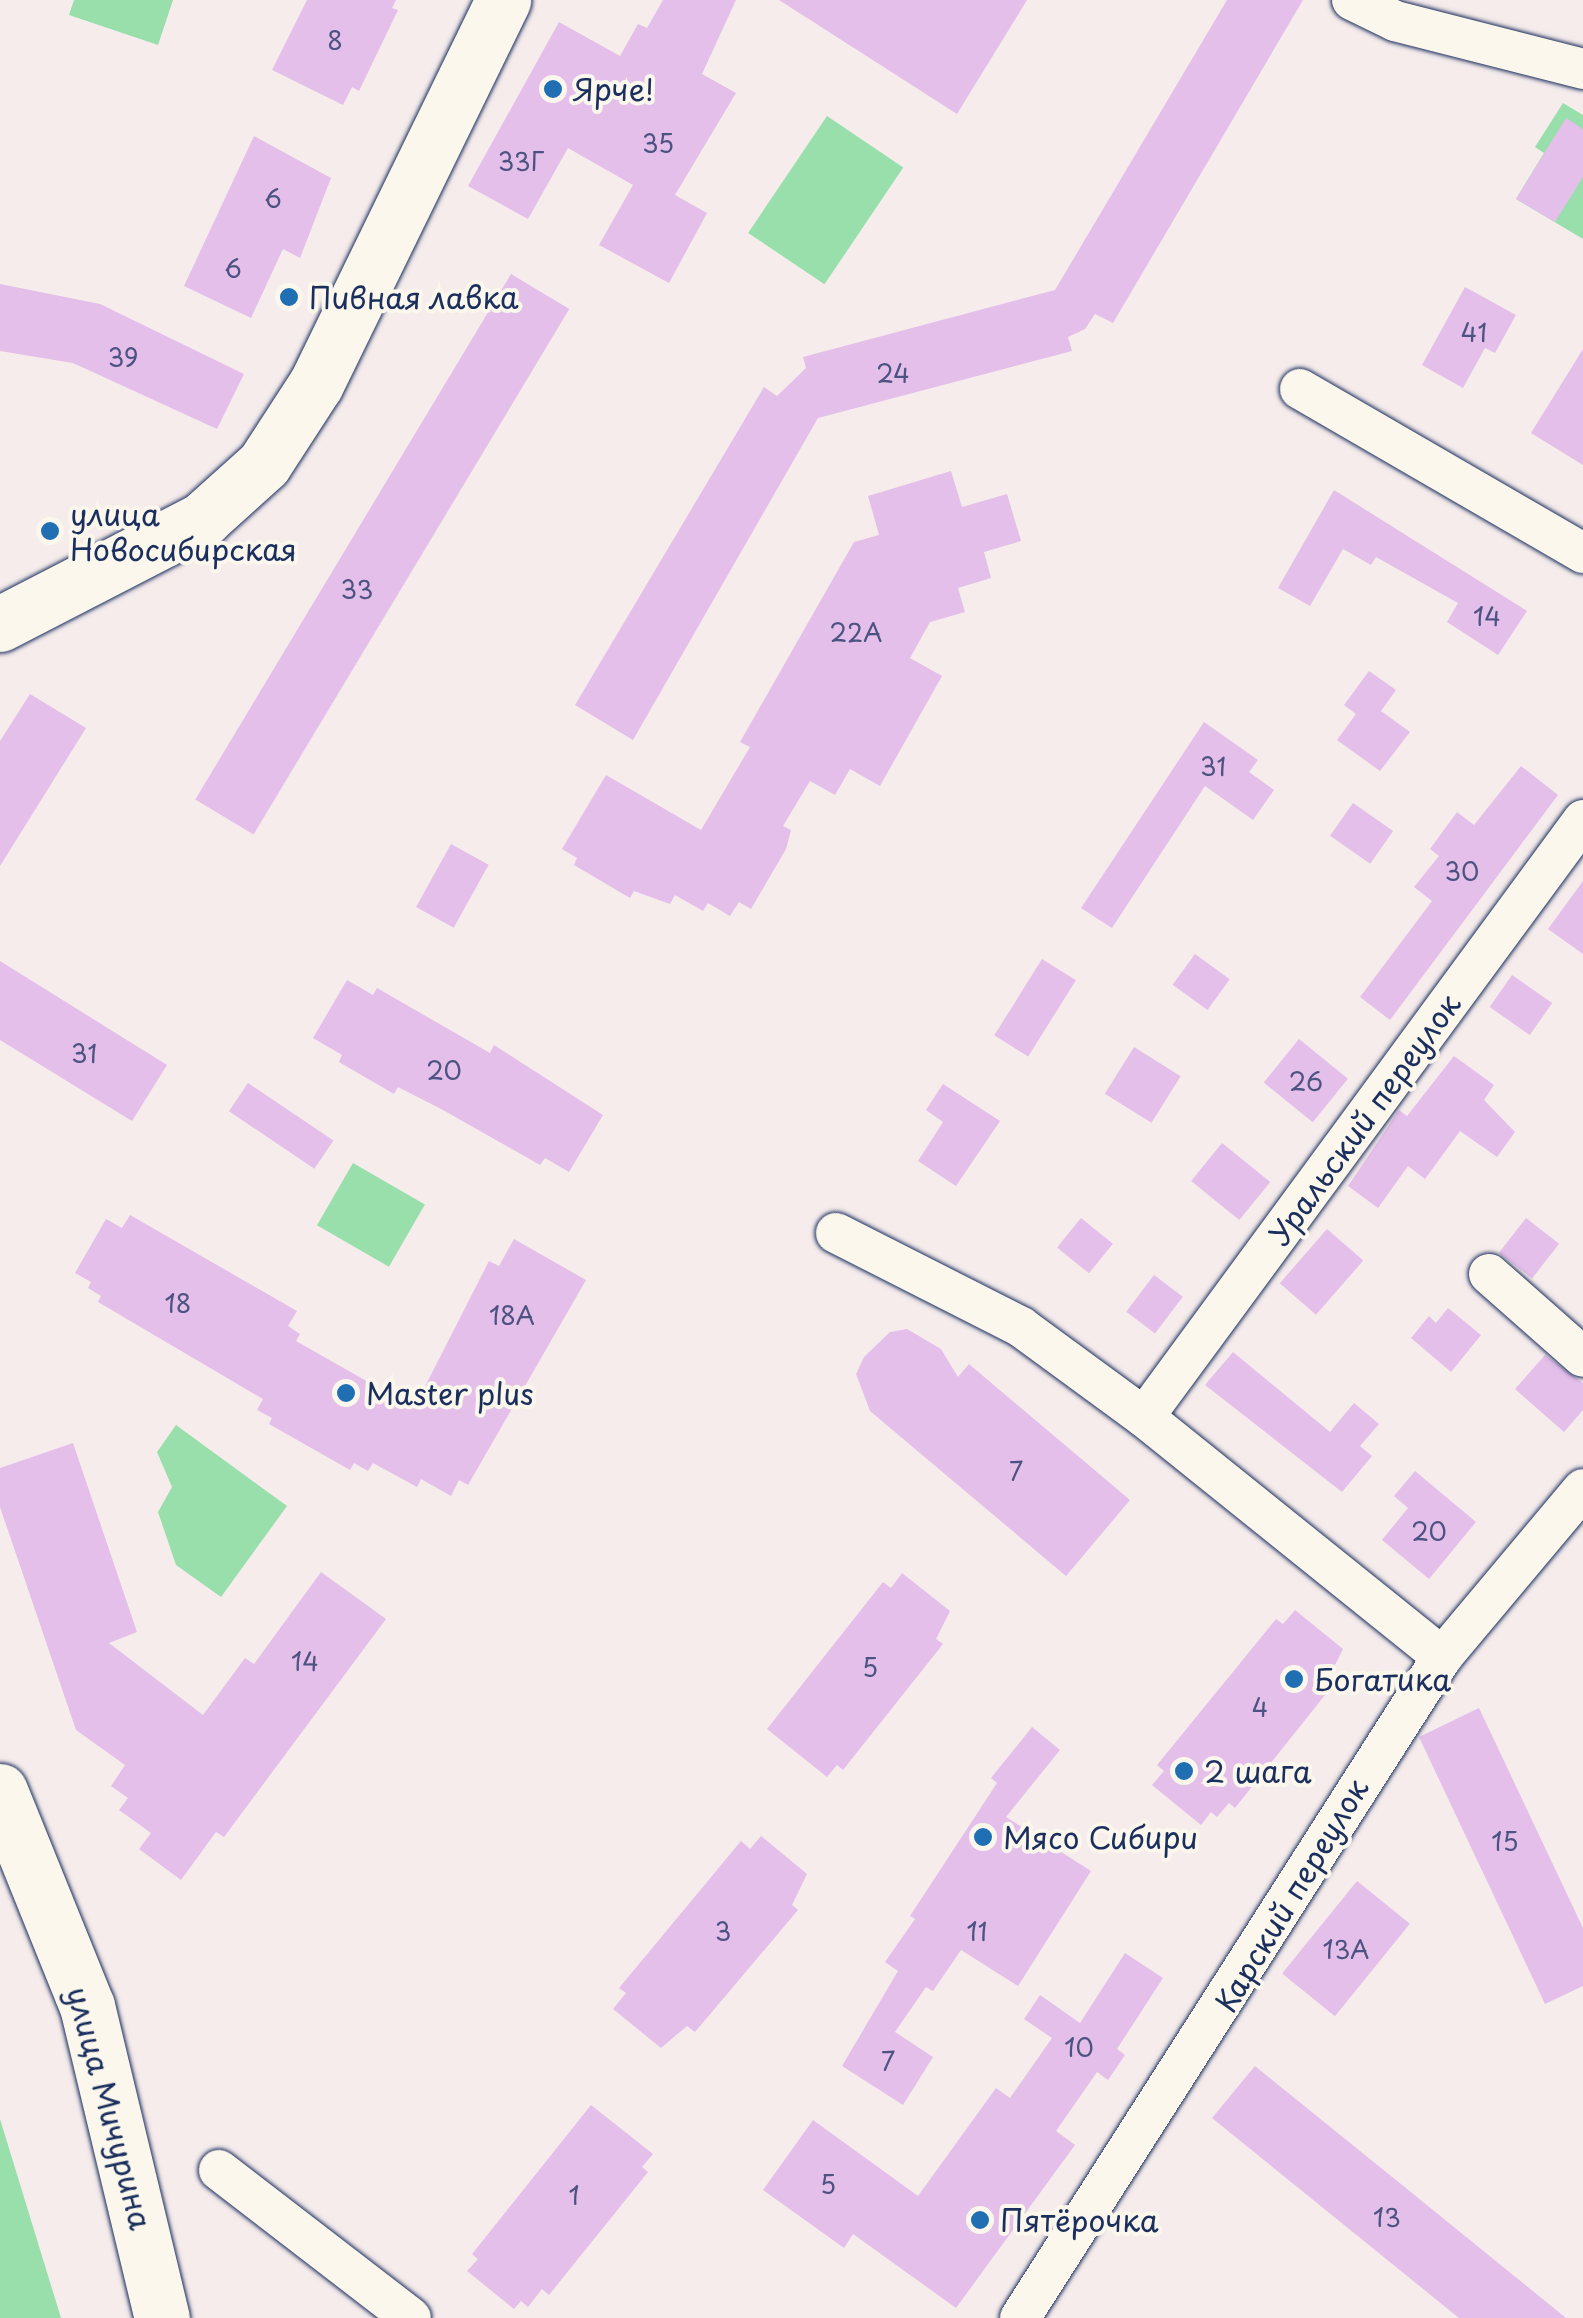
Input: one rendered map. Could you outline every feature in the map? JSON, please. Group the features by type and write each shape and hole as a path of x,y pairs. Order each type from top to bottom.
{"street":[{"path":"0,624 203,519 264,464 316,384 503,0"},
{"path":"1352,0 1396,22 1583,69"},
{"path":"1300,389 1583,553"},
{"name":"Уральский переулок","path":"1144,1417 1583,820"},
{"path":"836,1233 1021,1326 1144,1417 1442,1657"},
{"path":"1489,1274 1583,1357"},
{"name":"Карский переулок","path":"1020,2318 1442,1657 1583,1489"},
{"name":"улица Мичурина","path":"0,1791 87,2006 162,2318"},
{"path":"220,2170 411,2318"}],"green space":[{"path":"74,0 173,0 158,45 69,15"},
{"path":"1563,103 1583,115 1583,239 1516,199 1544,153 1535,147"},
{"path":"827,116 903,167 824,284 748,233"},
{"path":"353,1163 425,1204 389,1267 317,1225"},
{"path":"176,1425 287,1506 221,1597 176,1565 158,1512 172,1487 157,1452"},
{"path":"0,2119 61,2318 0,2318"}],"building":[{"path":"307,0 396,0 392,8 398,10 359,91 352,87 343,105 272,70"},
{"path":"663,0 736,0 702,74 736,93 675,195 707,213 669,283 599,245 633,185 568,148 528,219 468,186 559,22 620,56 638,24 647,28"},
{"path":"779,0 1027,0 957,114"},
{"path":"1227,0 1303,0 1113,323 1095,314 1085,329 1068,337 1072,351 818,418 633,740 575,705 764,387 777,396 806,368 803,357 1055,290"},
{"path":"1566,118 1583,129 1583,177 1555,222 1516,199"},
{"path":"254,136 331,178 300,258 283,249 251,318 184,286"},
{"path":"511,274 569,309 254,834 195,799"},
{"path":"0,284 100,304 244,374 217,429 73,363 0,351"},
{"path":"1465,287 1516,315 1495,353 1485,348 1463,388 1422,365"},
{"path":"1583,349 1583,465 1531,433"},
{"path":"951,471 962,507 1007,494 1021,541 984,552 991,578 958,588 965,612 930,622 910,658 942,676 880,786 850,769 835,795 810,781 783,826 791,830 786,849 751,909 739,902 730,916 708,903 703,911 675,895 670,904 634,891 630,898 574,865 577,858 562,849 606,775 701,830 750,747 740,742 854,542 879,535 868,496"},
{"path":"1334,490 1527,611 1498,655 1447,622 1458,603 1376,557 1371,565 1343,549 1310,606 1278,588"},
{"path":"1369,671 1396,690 1381,711 1410,732 1380,771 1337,740 1356,714 1344,705"},
{"path":"30,694 86,728 0,866 0,741"},
{"path":"1204,722 1258,760 1249,772 1274,790 1253,820 1205,786 1112,928 1081,908"},
{"path":"1521,766 1558,795 1390,1020 1360,997 1432,901 1414,887 1439,856 1430,849 1457,812 1474,825"},
{"path":"1353,803 1393,831 1370,864 1330,836"},
{"path":"451,844 489,865 454,928 416,907"},
{"path":"1583,881 1583,954 1548,929"},
{"path":"1195,954 1230,979 1207,1010 1173,985"},
{"path":"1042,959 1076,980 1028,1057 994,1035"},
{"path":"0,961 167,1065 132,1121 0,1040"},
{"path":"1512,975 1552,1003 1530,1035 1490,1007"},
{"path":"347,980 373,995 377,988 490,1053 494,1045 603,1115 569,1172 545,1158 540,1165 443,1110 398,1087 394,1094 339,1062 342,1055 313,1038"},
{"path":"1299,1039 1348,1079 1313,1122 1264,1083"},
{"path":"1134,1047 1181,1076 1151,1123 1105,1094"},
{"path":"1454,1056 1494,1085 1484,1100 1515,1132 1497,1157 1460,1131 1425,1179 1408,1166 1378,1208 1348,1186 1399,1110 1407,1116"},
{"path":"248,1083 333,1141 314,1169 229,1111"},
{"path":"943,1084 1000,1121 956,1186 918,1161 943,1122 926,1110"},
{"path":"1222,1143 1270,1182 1239,1220 1191,1181"},
{"path":"130,1215 297,1311 288,1326 300,1334 296,1341 414,1408 489,1261 499,1266 514,1239 586,1280 468,1485 459,1480 451,1496 421,1479 417,1487 373,1463 368,1471 354,1463 350,1470 269,1424 272,1418 257,1410 263,1399 98,1302 101,1296 88,1288 91,1282 75,1273 106,1219 122,1228"},
{"path":"1081,1218 1113,1244 1089,1273 1057,1248"},
{"path":"1526,1218 1559,1244 1532,1279 1499,1253"},
{"path":"1327,1229 1363,1260 1316,1315 1280,1283"},
{"path":"1154,1275 1183,1297 1155,1333 1126,1312"},
{"path":"1448,1308 1481,1335 1451,1372 1411,1338 1429,1316 1436,1323"},
{"path":"907,1329 941,1349 958,1377 969,1364 1130,1500 1066,1576 870,1411 856,1374 864,1357 890,1332"},
{"path":"1233,1352 1330,1432 1354,1403 1379,1424 1360,1446 1372,1456 1342,1492 1205,1385"},
{"path":"1545,1355 1583,1383 1583,1410 1564,1432 1515,1389"},
{"path":"73,1443 137,1632 109,1643 203,1715 245,1658 254,1664 321,1572 386,1619 224,1837 216,1832 181,1880 139,1849 151,1833 119,1810 128,1798 111,1786 125,1765 76,1730 0,1507 0,1468"},
{"path":"1415,1471 1476,1522 1429,1579 1382,1540 1408,1508 1394,1496"},
{"path":"902,1573 950,1611 936,1639 943,1644 843,1770 837,1765 827,1777 767,1729 883,1582 891,1588"},
{"path":"1295,1610 1343,1649 1327,1681 1333,1685 1235,1808 1229,1803 1217,1817 1211,1812 1201,1825 1152,1785 1164,1771 1157,1765 1276,1619 1283,1624"},
{"path":"1479,1708 1583,1928 1583,1986 1545,2004 1419,1737"},
{"path":"1032,1727 1060,1750 1006,1817 1091,1871 1018,1986 961,1950 933,1991 926,1987 895,2032 933,2057 903,2105 842,2066 898,1971 885,1962 915,1919 910,1916 997,1783 991,1778"},
{"path":"761,1836 807,1874 792,1905 798,1910 695,2032 687,2026 661,2048 613,2009 626,1993 619,1988 741,1841 750,1849"},
{"path":"1357,1881 1410,1924 1335,2016 1282,1973"},
{"path":"1125,1953 1163,1978 1117,2049 1125,2055 1108,2080 1097,2072 1056,2131 1075,2145 956,2308 853,2234 844,2248 763,2190 813,2120 918,2196 996,2088 1010,2098 1052,2038 1024,2019 1040,1995 1080,2023"},
{"path":"1255,2066 1566,2318 1459,2318 1212,2118"},
{"path":"591,2105 653,2154 642,2167 648,2172 549,2295 542,2289 528,2307 521,2301 514,2309 467,2271 478,2259 472,2254"}],"place":[{"name":"Ярче!","path":"553,89"},
{"name":"Пивная лавка","path":"289,297"},
{"name":"улица Новосибирская","path":"50,531"},
{"name":"Master plus","path":"346,1393"},
{"name":"Богатика","path":"1294,1679"},
{"name":"2 шага","path":"1184,1771"},
{"name":"Мясо Сибири","path":"983,1837"},
{"name":"Пятёрочка","path":"980,2220"}]}
